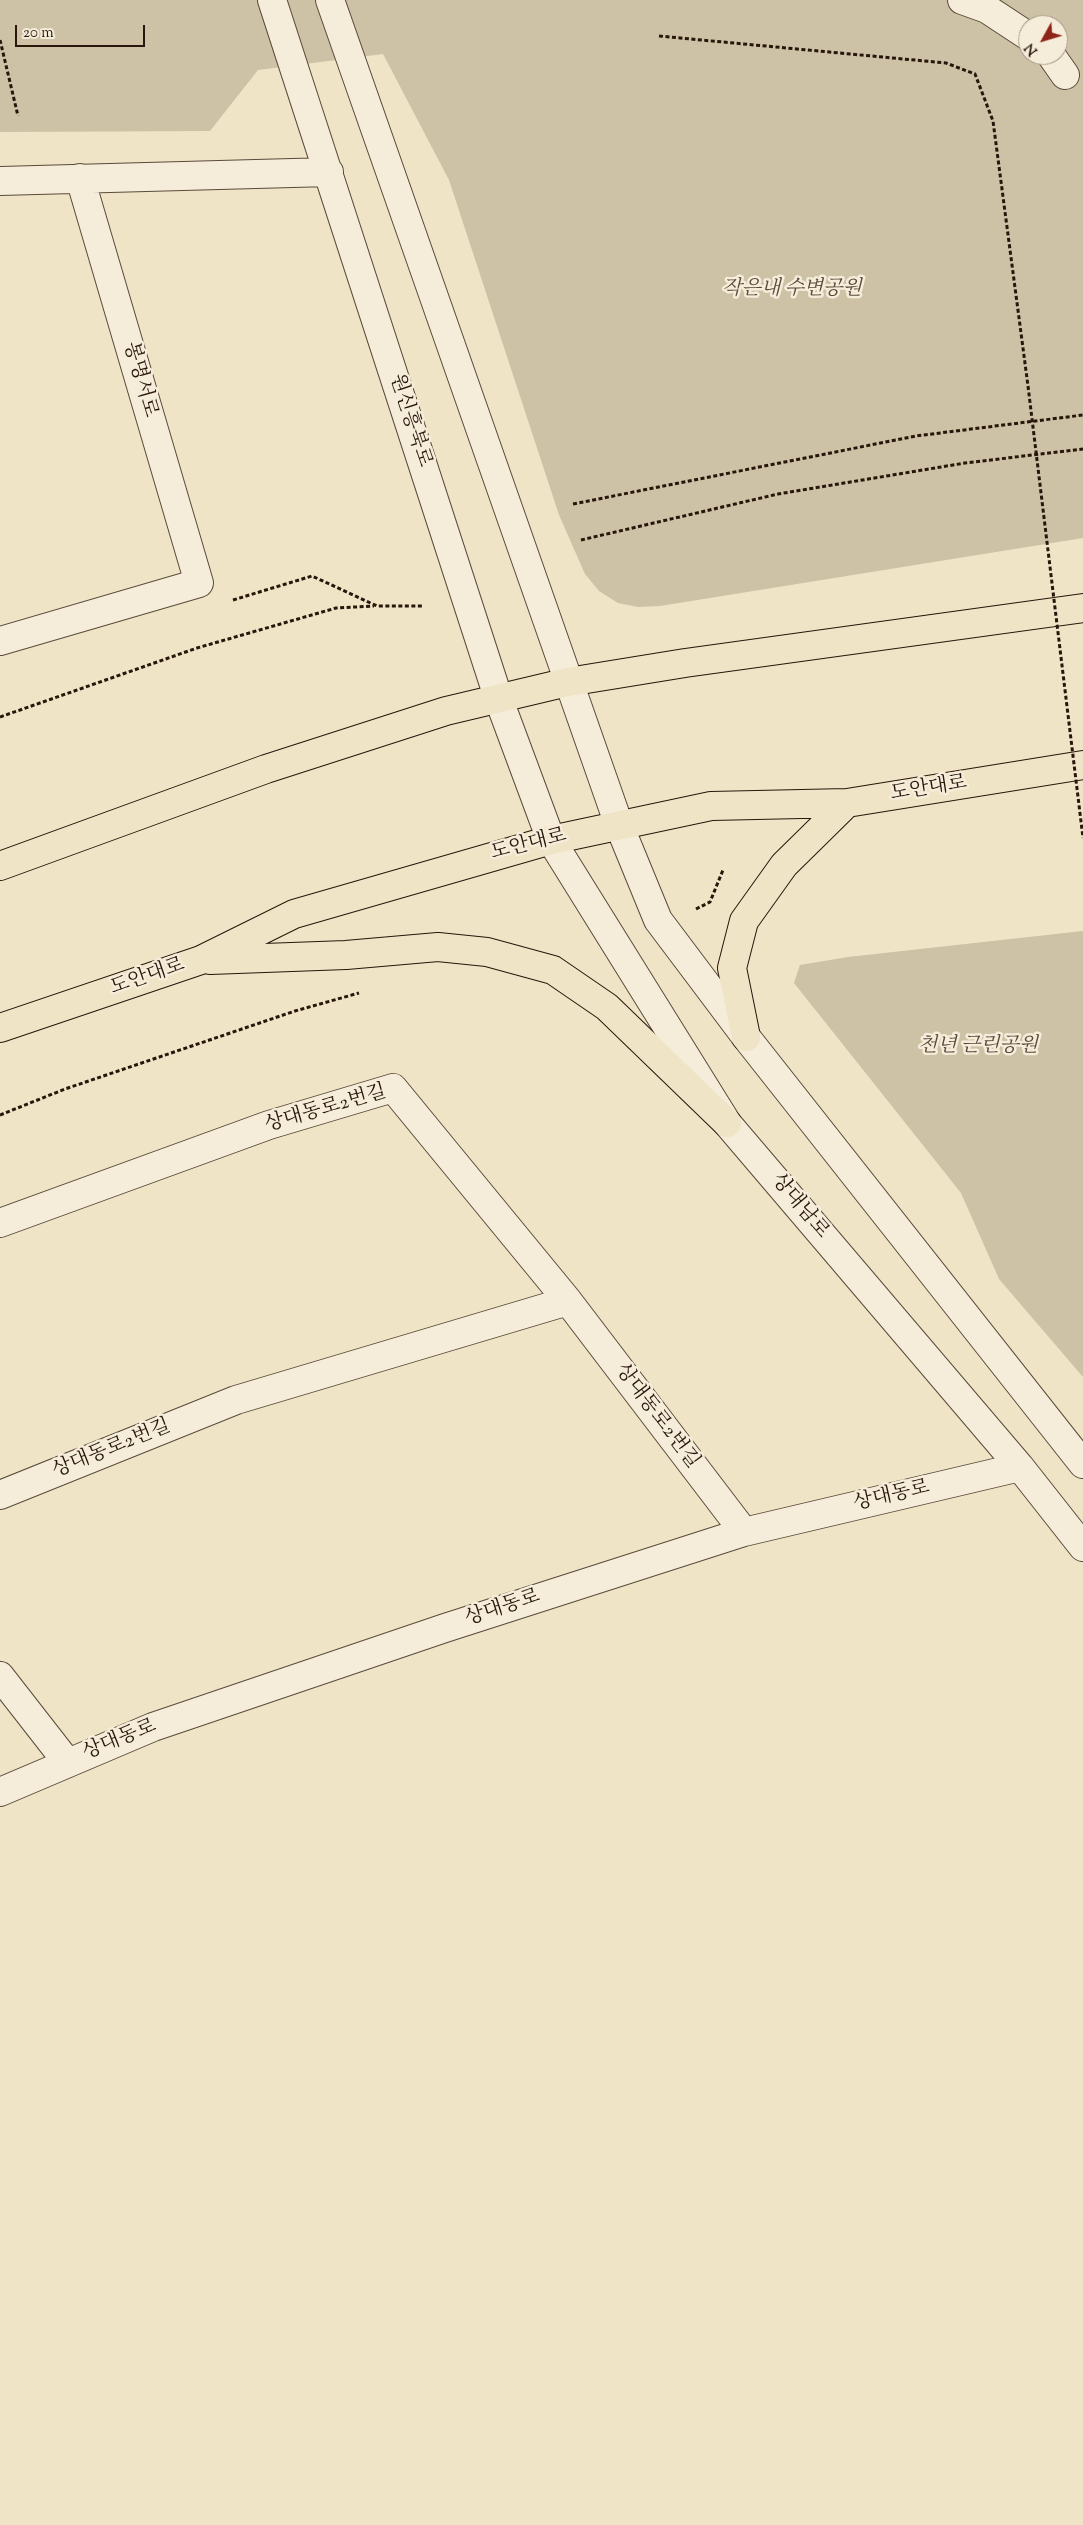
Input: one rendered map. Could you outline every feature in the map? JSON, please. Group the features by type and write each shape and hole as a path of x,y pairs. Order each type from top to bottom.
{"main road":[{"path":"0,866 266,769 446,711 568,682 720,657 1083,608"},
{"name":"도안대로","path":"0,1028 201,960 294,914 551,840 711,806 847,803 1083,765"},
{"path":"746,1037 732,968 744,922 784,865 847,803"},
{"path":"201,960 346,955 438,947 487,952 553,970 607,1007 727,1122"}],"street":[{"name":"원신흥북로","path":"272,0 498,700 551,840"},
{"path":"330,0 568,682 619,825 658,920 746,1037 1083,1464"},
{"path":"962,0 987,9 1018,29"},
{"path":"0,181 329,172"},
{"name":"봉명서로","path":"0,641 199,583 80,178"},
{"name":"상대남로","path":"551,840 727,1122 1020,1467 1083,1547"},
{"name":"상대동로2번길","path":"0,1223 270,1125 393,1088 568,1301 744,1532"},
{"name":"상대동로2번길","path":"0,1495 236,1400 568,1301"},
{"name":"상대동로","path":"0,1792 153,1727 445,1628 744,1532 1020,1467"},
{"path":"0,1676 68,1762"}],"path":[{"path":"658,36 946,63 975,74 993,121 1028,386 1083,838"},
{"path":"0,40 18,116"},
{"path":"573,504 916,436 1083,415"},
{"path":"581,540 778,494 965,463 1083,449"},
{"path":"0,717 197,648 336,608 377,606"},
{"path":"693,911 710,902 723,870"},
{"path":"0,1115 74,1086 295,1012 368,991"}],"green space":[{"name":"작은내 수변공원","path":"0,0 1083,0 1083,538 660,606 638,607 618,603 599,591 585,574 559,515 449,180 383,54 258,70 210,131 0,132"},
{"name":"천년 근린공원","path":"1083,931 1083,1377 999,1279 961,1193 794,983 800,965 848,957"}]}
